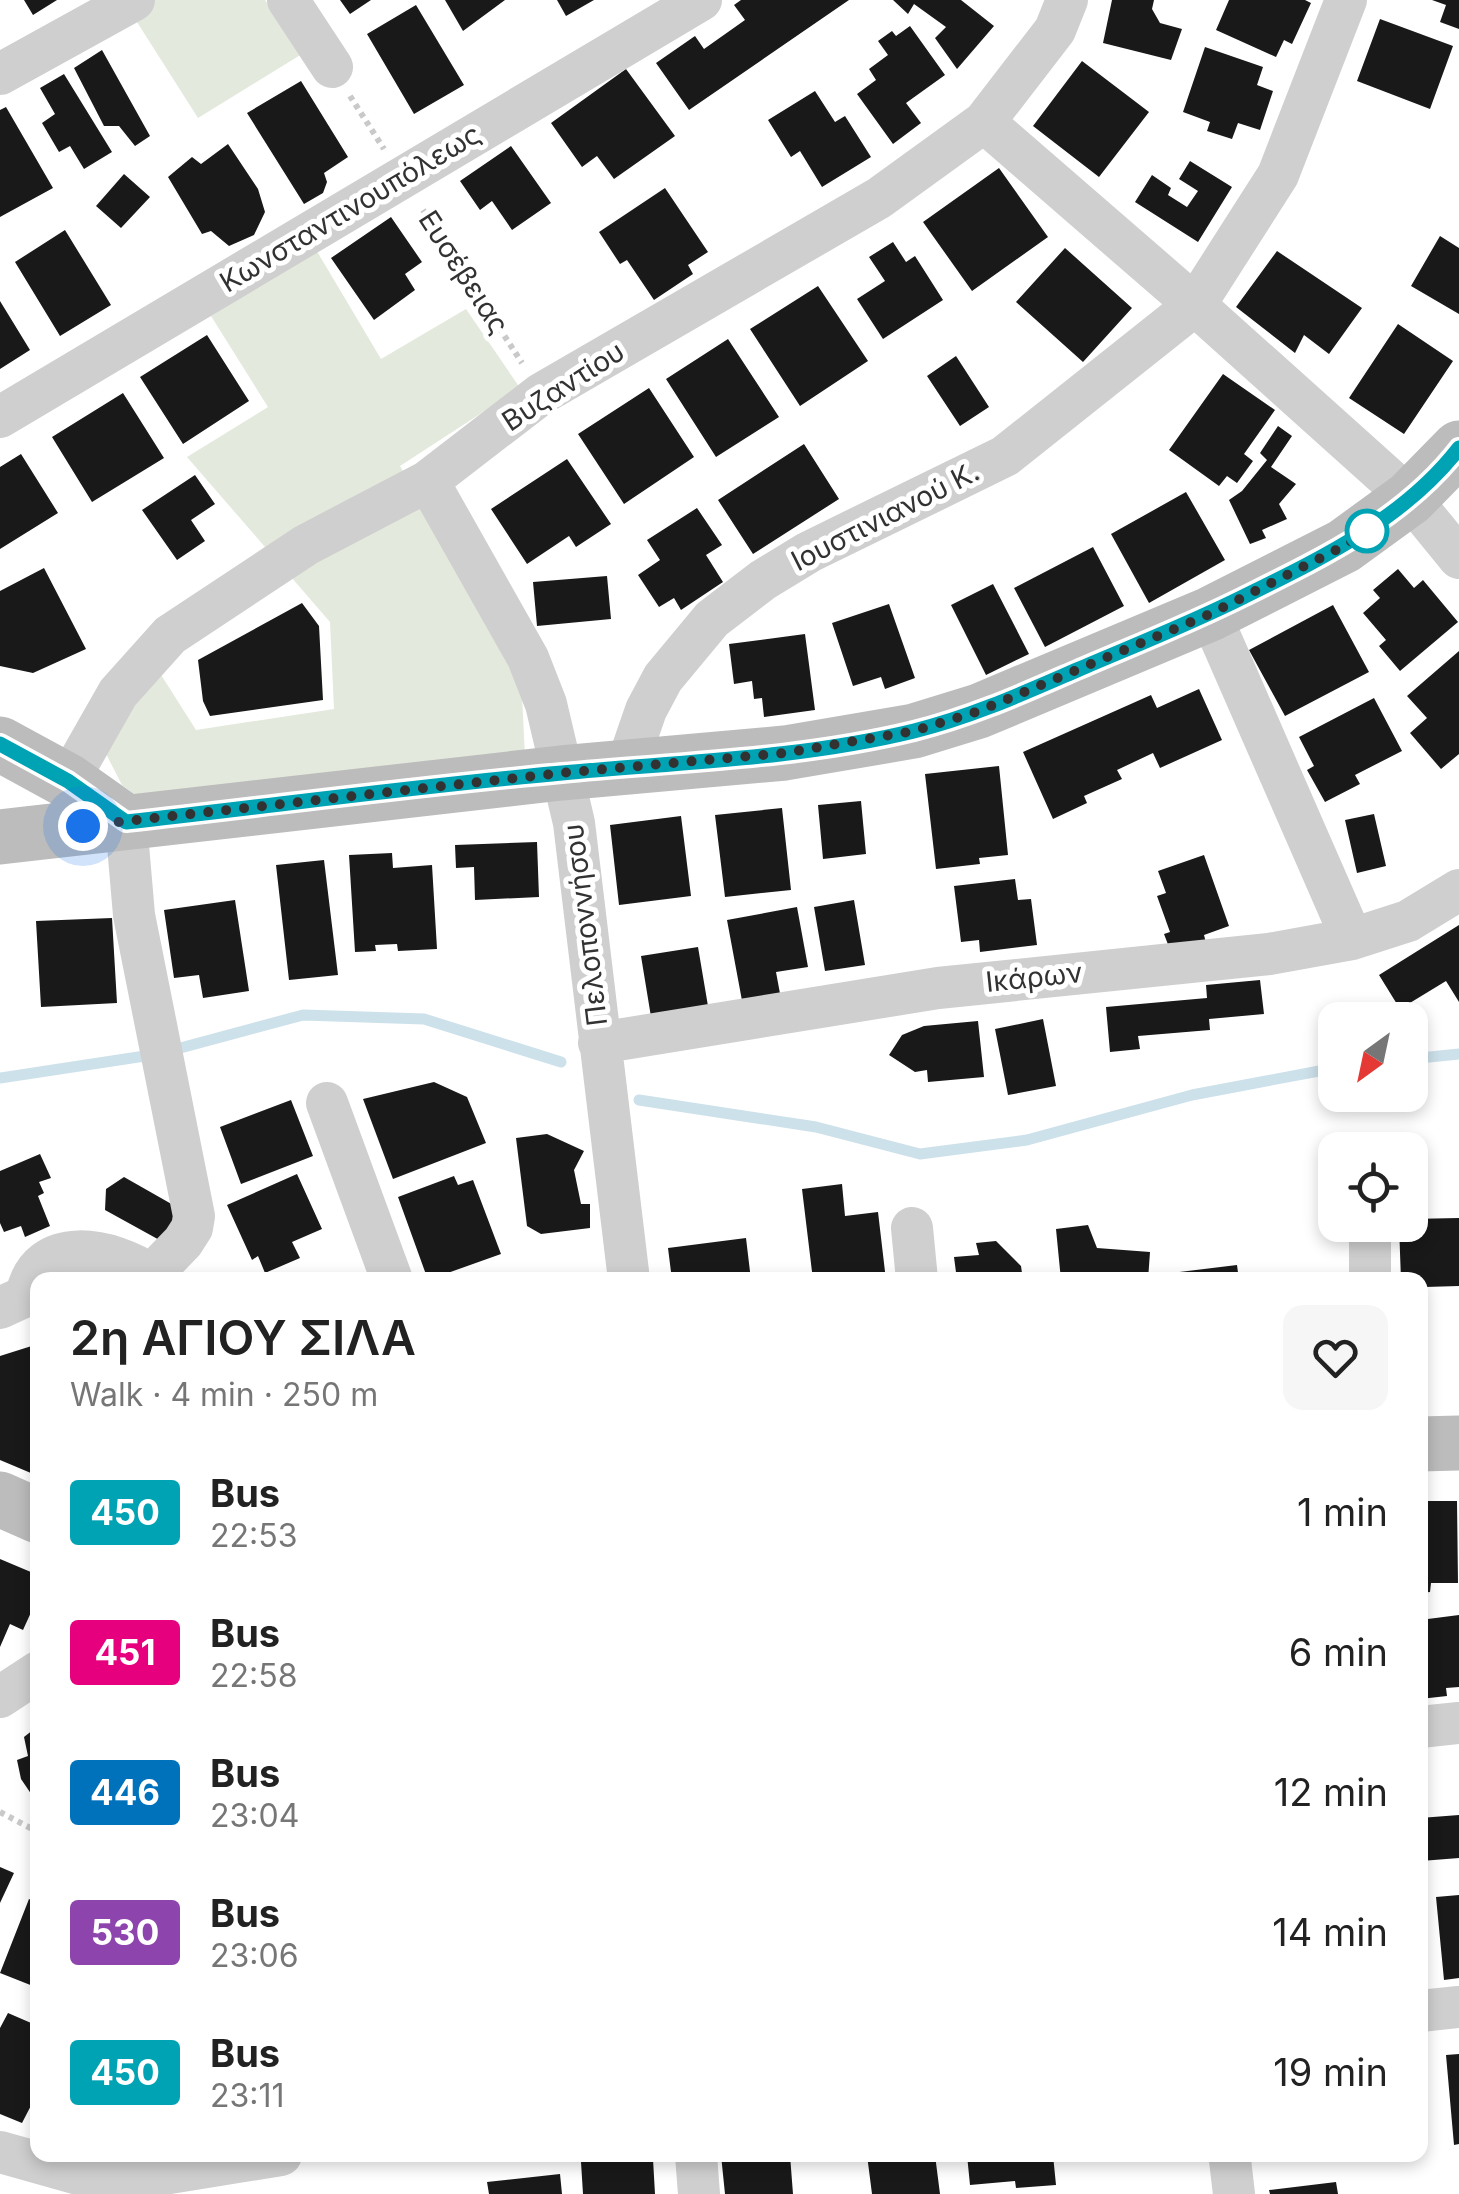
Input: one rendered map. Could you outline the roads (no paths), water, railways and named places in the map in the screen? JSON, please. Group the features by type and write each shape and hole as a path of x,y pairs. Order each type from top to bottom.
{"main road":[{"path":"0,838 561,773 785,753 914,731 979,711 1210,614 1344,546 1410,498 1459,448"},
{"path":"0,744 68,781 126,822"},
{"path":"1428,1444 1459,1442"},
{"path":"0,1499 30,1512"}],"street":[{"path":"0,74 134,0"},
{"path":"288,0 332,67"},
{"name":"Κωνσταντινουπόλεως","path":"0,417 701,0"},
{"name":"Βυζαντίου","path":"68,781 118,693 170,635 306,546 428,482 542,394 880,198 984,122 1055,30 1067,0"},
{"name":"Ιουστινιανού Κ.","path":"626,768 646,710 663,678 712,619 763,580 809,552 1005,456 1195,305 1278,175 1346,0"},
{"path":"984,122 1410,498 1459,558"},
{"name":"Πελοποννήσου","path":"428,482 538,678 574,822 629,1272"},
{"path":"1210,614 1352,939"},
{"path":"126,822 134,915 194,1216 183,1242 155,1272"},
{"name":"Ικάρων","path":"599,1043 938,988 1270,954 1352,939 1408,921 1459,890"},
{"path":"327,1102 389,1272"},
{"path":"912,1228 917,1272"},
{"path":"1370,1242 1370,1272"},
{"path":"36,1272 48,1261 70,1251 117,1256 140,1272"},
{"path":"21,1305 30,1280"},
{"path":"0,1697 30,1677"},
{"path":"1428,1726 1459,1723"},
{"path":"1428,2010 1459,2007"},
{"path":"0,2152 30,2160"},
{"path":"36,2162 89,2177 145,2178 243,2162"},
{"path":"696,2162 698,2194"}],"waterway":[{"path":"0,1078 158,1054 303,1015 424,1019 561,1062"},
{"path":"1428,1057 1459,1054"},
{"path":"639,1100 816,1127 920,1154 1027,1140 1192,1095 1318,1071"}]}
